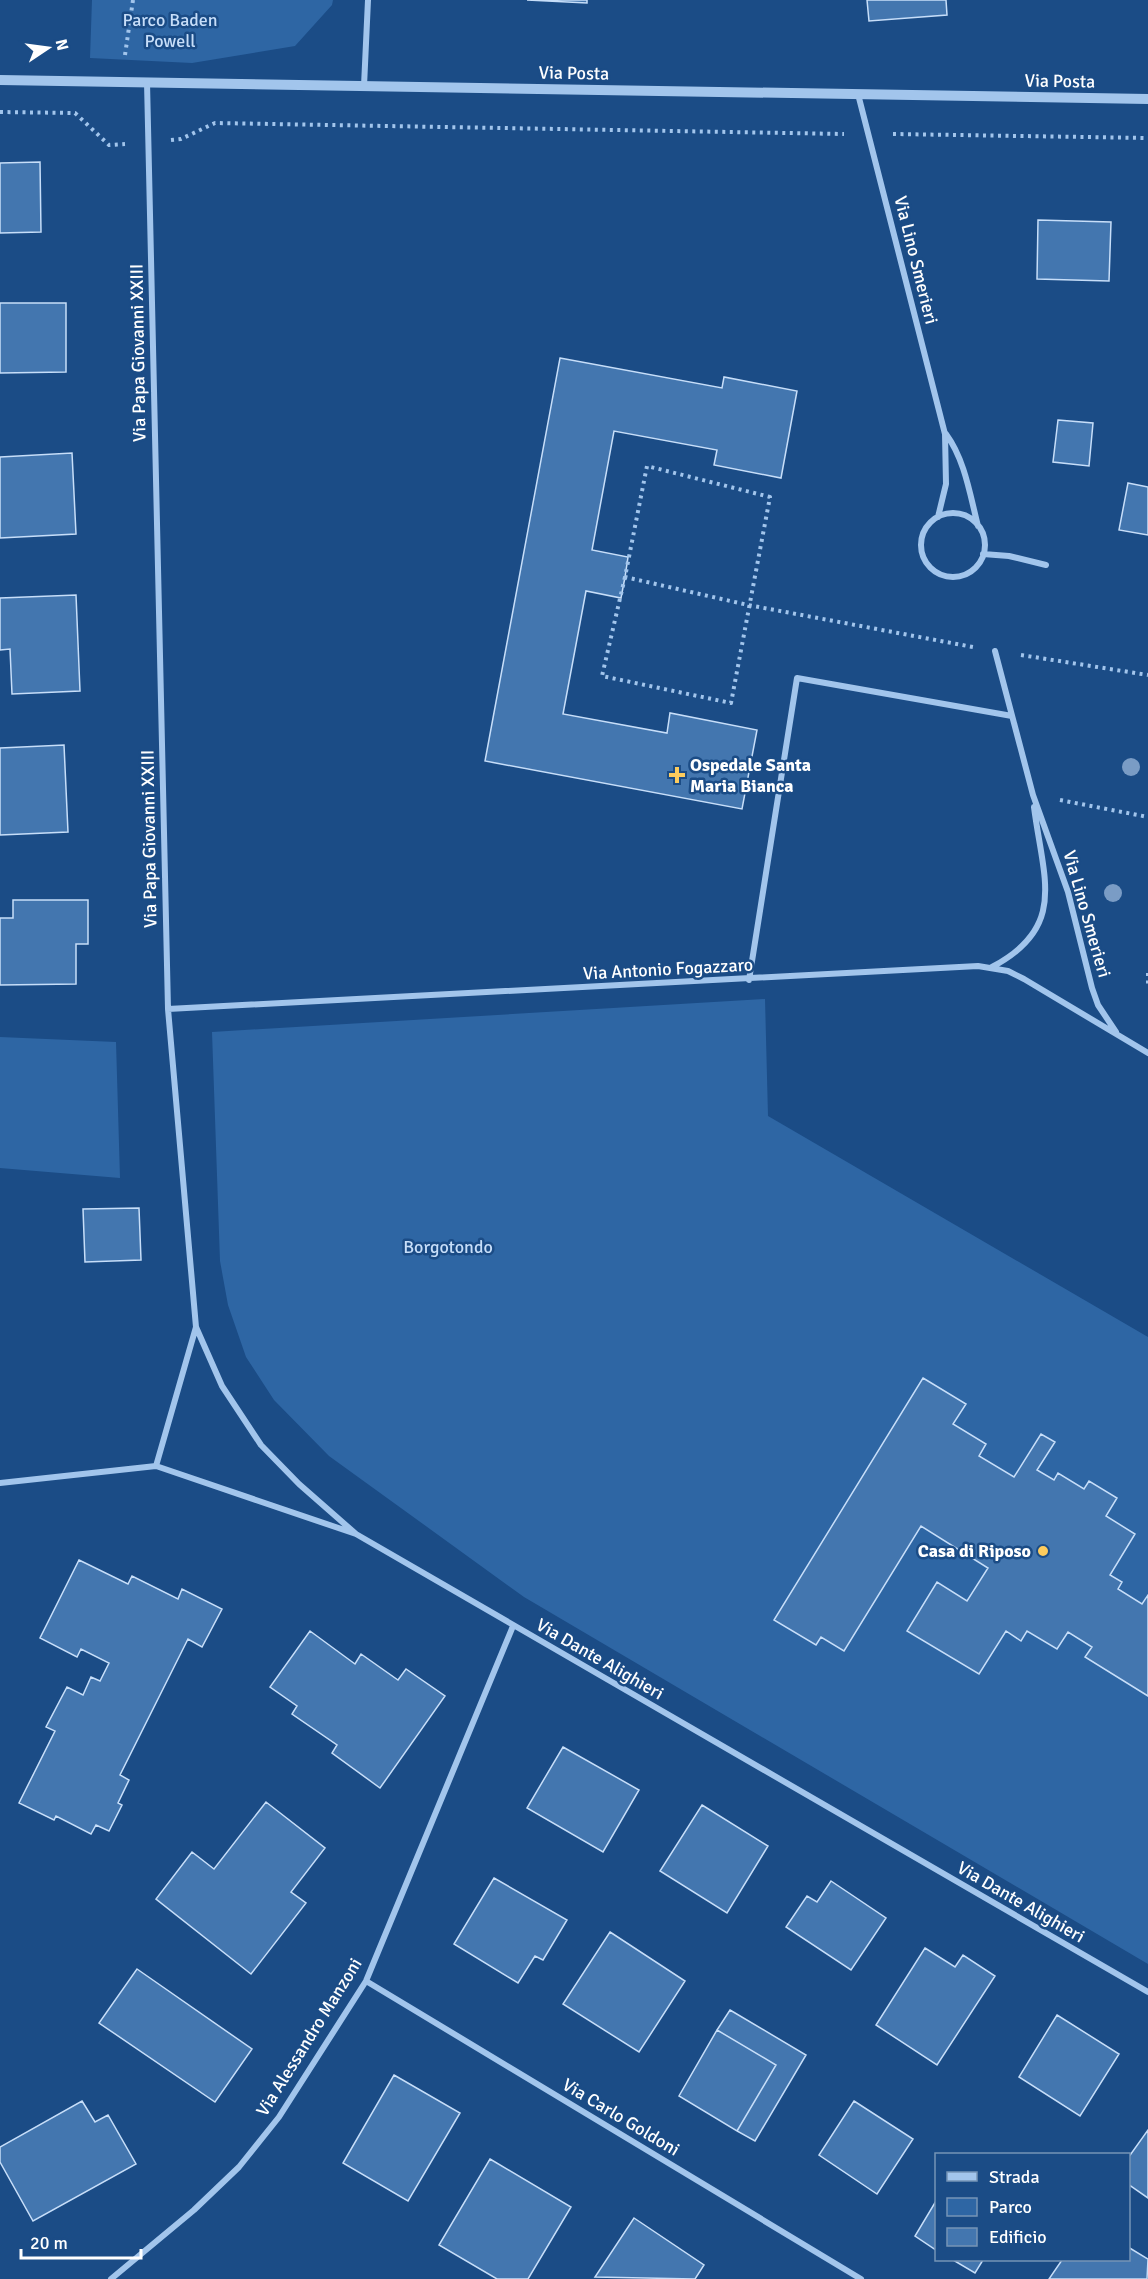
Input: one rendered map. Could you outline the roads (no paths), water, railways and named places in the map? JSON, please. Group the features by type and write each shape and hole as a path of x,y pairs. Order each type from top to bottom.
{"street":[{"path":"364,86 368,0"},
{"name":"Via Posta","path":"0,80 1148,99"},
{"name":"Via Papa Giovanni XXIII","path":"147,82 168,1009 196,1327 222,1386 261,1445 299,1484 356,1534"},
{"name":"Via Lino Smerieri","path":"858,93 945,434 946,484 938,517 926,527 921,546 922,556 934,572 953,577 963,576 979,564 983,554 983,535 978,526 956,449 945,434"},
{"path":"938,517 952,513 962,514 978,526"},
{"path":"983,554 1010,556 1046,565"},
{"name":"Via Lino Smerieri","path":"995,651 1033,795 1068,892 1098,1005 1120,1037"},
{"path":"749,980 797,678 1012,716"},
{"name":"Via Lino Smerieri","path":"992,967 1018,951 1038,928 1044,915 1046,896 1033,795"},
{"name":"Via Antonio Fogazzaro","path":"168,1009 749,980 947,966 992,967 1024,979 1148,1053"},
{"path":"156,1466 196,1327"},
{"name":"Via Dante Alighieri","path":"0,1483 156,1466 356,1534 1148,1992"},
{"name":"Via Alessandro Manzoni","path":"111,2279 194,2210 239,2167 279,2117 366,1982 513,1626"},
{"name":"Via Carlo Goldoni","path":"366,1982 861,2279"}],"place":[{"name":"Ospedale Santa Maria Bianca","path":"677,775"},
{"name":"Casa di Riposo","path":"1043,1551"}],"park label":[{"name":"Parco Baden Powell","path":"170,30"},
{"name":"Borgotondo","path":"448,1247"}]}
